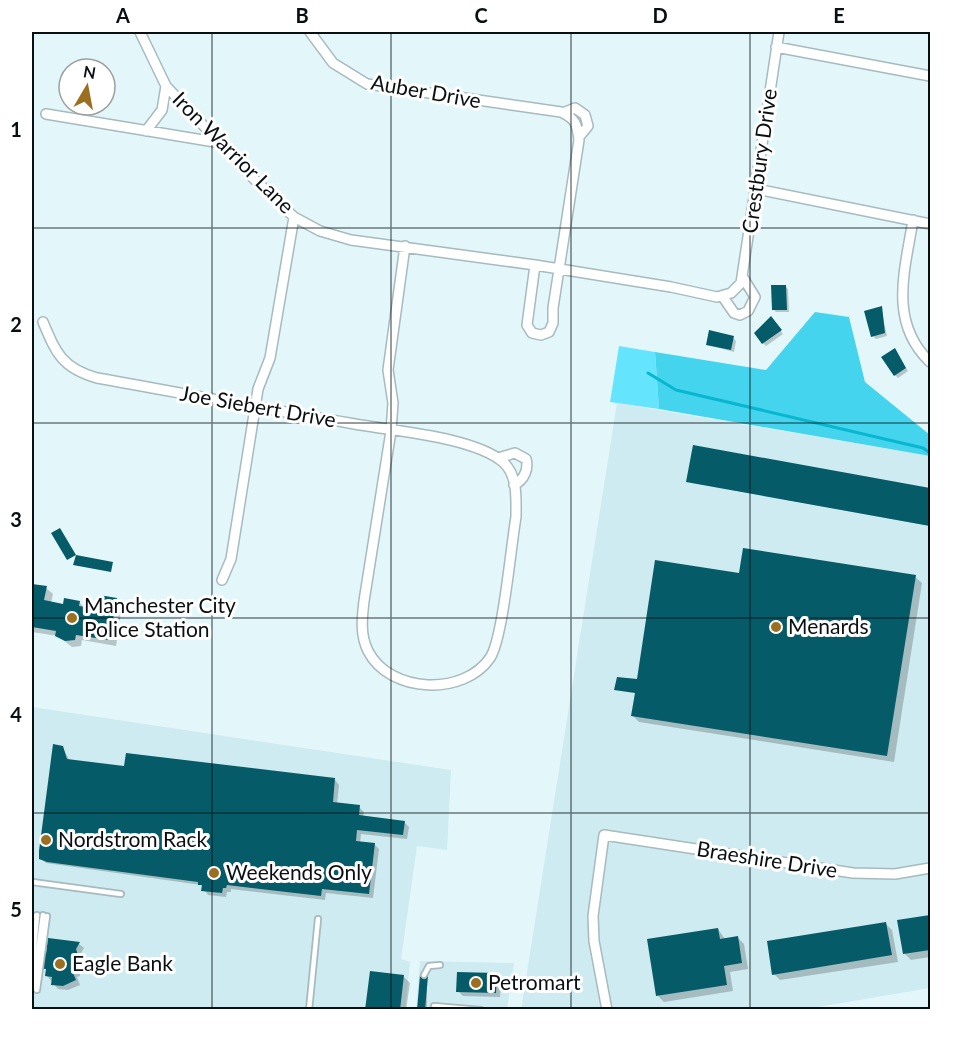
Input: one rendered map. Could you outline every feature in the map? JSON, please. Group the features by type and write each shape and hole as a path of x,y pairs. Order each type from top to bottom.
{"street":[{"name":"Iron Warrior Lane","path":"140,32 166,86 253,178 294,217 320,231 351,240 535,265 724,297"},
{"name":"Auber Drive","path":"310,32 333,63 367,84 563,113 577,123 579,137 560,269"},
{"name":"Crestbury Drive","path":"724,297 736,289 742,276 779,32"},
{"path":"776,47 930,76"},
{"path":"146,131 162,110 166,86"},
{"path":"46,114 221,143"},
{"path":"756,189 930,224"},
{"path":"222,580 231,559 258,389 270,358 294,217"},
{"path":"913,220 900,296 905,322 924,357 930,362"},
{"path":"405,246 388,370 393,403 391,431 362,622 369,652 382,668 408,682 446,685 468,679 491,656 496,645 516,517 514,485"},
{"path":"535,265 527,325 532,333 541,335 552,328 560,269"},
{"path":"724,297 734,313 740,315 748,311 755,297 742,276"},
{"name":"Joe Siebert Drive","path":"43,322 56,352 80,373 467,445 498,458 511,470 514,485"},
{"name":"Joe Siebert Drive","path":"498,458 515,453 526,459 528,466 526,473 514,485"},
{"name":"Braeshire Drive","path":"607,1010 592,916 604,835 852,873 895,874 930,868"}],"lane":[{"path":"32,882 122,894"},
{"path":"32,969 40,916"},
{"path":"35,989 40,916"},
{"path":"309,1010 318,919"},
{"path":"424,975 429,966 440,966"},
{"path":"434,1010 434,1006 481,1010"}],"shaded area":[{"path":"815,312 849,317 865,382 930,435 930,456 659,409 655,352 766,370"},
{"path":"619,346 655,352 659,409 610,402"},
{"path":"617,403 930,456 930,988 806,1009 521,1010"},
{"path":"32,707 451,770 447,850 417,846 401,959 410,962 405,1009 47,1010 32,1007"},
{"path":"420,961 514,963 507,1009 416,1010"}],"building":[{"path":"771,285 786,285 787,310 772,310"},
{"path":"882,306 885,333 871,337 864,311"},
{"path":"771,316 782,330 762,344 754,333"},
{"path":"709,330 734,336 731,350 706,345"},
{"path":"895,348 906,368 894,376 881,357"},
{"path":"693,445 930,488 930,526 686,482"},
{"path":"60,528 76,555 67,560 51,533"},
{"name":"Menards","path":"743,548 916,575 887,756 631,716 635,693 614,690 617,677 637,679 655,560 739,573"},
{"path":"76,555 113,562 111,572 73,565"},
{"name":"Manchester City Police Station","path":"32,584 47,586 44,600 63,604 64,598 80,601 79,606 97,609 99,595 117,598 109,640 76,635 75,640 65,641 55,636 56,631 32,627"},
{"path":"53,744 63,746 67,759 124,766 126,753 335,778 333,802 360,805 359,815 405,821 403,835 357,830 356,841 375,843 369,894 322,889 321,896 227,885 223,888 222,893 201,891 202,885 198,885 198,882 47,862 39,859 39,851"},
{"path":"930,915 930,950 903,954 897,920"},
{"path":"886,922 892,955 772,975 767,941"},
{"path":"718,928 720,939 738,936 742,963 724,966 727,985 656,996 647,939"},
{"name":"Eagle Bank","path":"48,938 80,942 76,949 78,955 75,962 76,971 73,973 76,980 63,986 51,985 52,977 45,976 46,969 32,967 32,953 46,954"},
{"path":"370,971 404,975 400,1010 365,1010"},
{"name":"Petromart","path":"457,972 497,973 496,993 456,992"},
{"path":"420,975 428,976 425,1010 417,1010"}],"waterway":[{"path":"648,373 676,390 923,448 930,453"}],"place":[{"name":"Manchester City Police Station","path":"72,618"},
{"name":"Menards","path":"776,627"},
{"name":"Nordstrom Rack","path":"46,840"},
{"name":"Weekends Only","path":"214,873"},
{"name":"Eagle Bank","path":"60,964"},
{"name":"Petromart","path":"476,983"}]}
